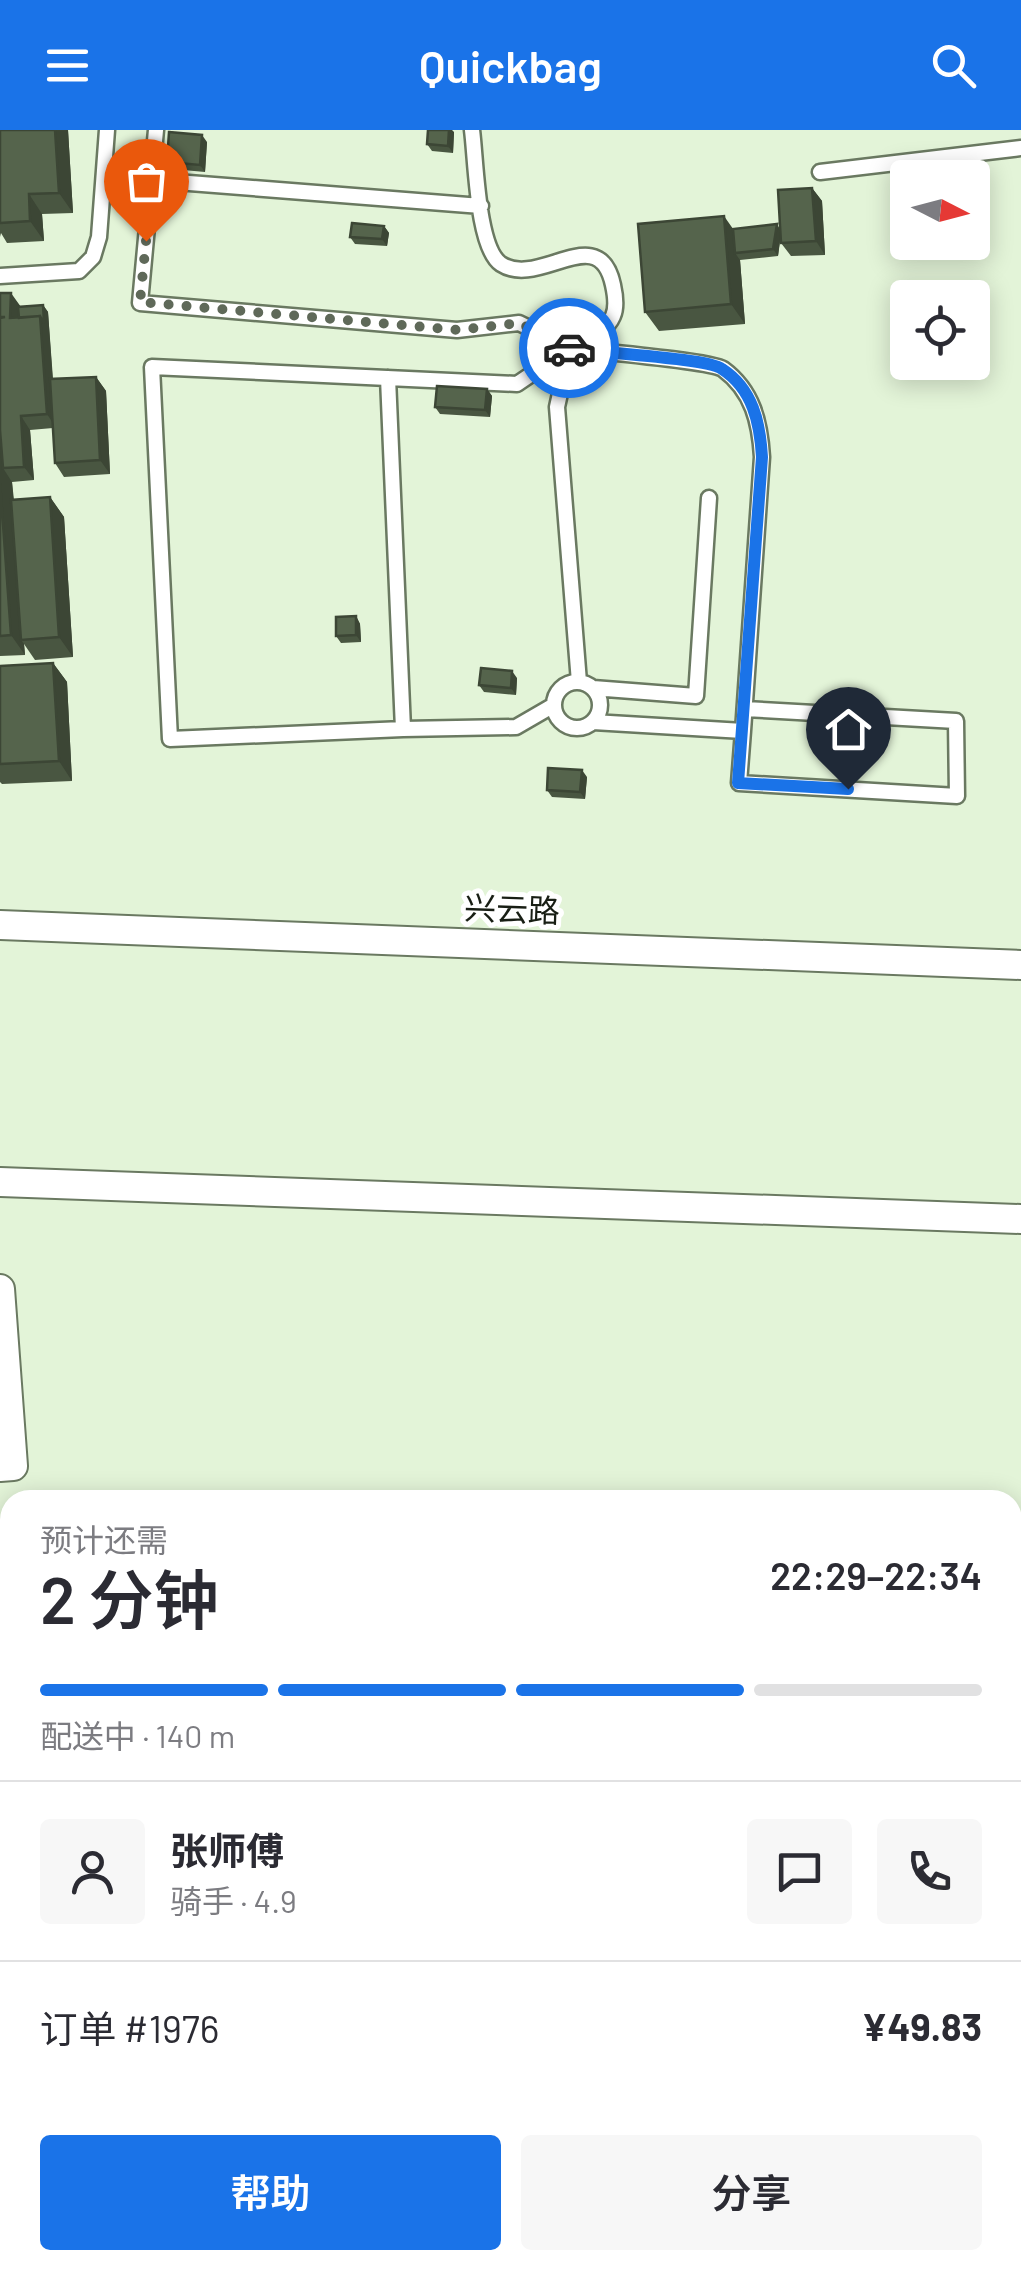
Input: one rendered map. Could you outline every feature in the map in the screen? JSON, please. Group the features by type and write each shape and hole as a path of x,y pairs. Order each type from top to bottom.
{"street":[{"name":"兴云路","path":"0,925 1021,965"},
{"path":"0,1182 1021,1219"},
{"path":"0,1289 13,1466 0,1467"}],"lane":[{"path":"0,276 79,271 93,257 107,130"},
{"path":"156,130 140,302 458,330 519,323 570,348 720,366 743,388 760,422 762,457 738,783 957,796 956,721 744,709"},
{"path":"472,130 487,248 502,264 543,269 574,254 586,255 606,268 615,298 613,316 599,333 517,384 152,367 170,739 516,726 554,705 564,686 696,696 709,498"},
{"path":"820,172 1021,148"},
{"path":"151,180 481,206"},
{"path":"554,705 558,720 572,728 587,727 600,709 586,685 557,407 570,348"},
{"path":"388,378 403,729"},
{"path":"593,722 743,731"}],"building":[{"path":"0,130 55,130 59,193 29,194 30,221 0,223"},
{"path":"428,130 449,130 448,146 427,144"},
{"path":"169,132 202,135 200,165 167,162"},
{"path":"812,188 816,241 781,243 778,190"},
{"path":"724,216 731,304 645,312 638,224"},
{"path":"352,223 384,226 382,239 350,237"},
{"path":"777,224 773,249 735,253 733,229"},
{"path":"0,293 11,293 10,318 40,316 47,414 21,416 24,467 3,468 0,318 5,317 0,317"},
{"path":"43,305 44,323 40,316 19,318 18,307"},
{"path":"96,377 100,460 55,463 50,379"},
{"path":"437,386 487,389 485,410 435,407"},
{"path":"0,483 11,635 0,636"},
{"path":"50,497 59,637 21,640 11,500"},
{"path":"356,616 356,635 336,636 336,617"},
{"path":"53,663 59,761 0,764 0,666"},
{"path":"481,668 512,671 511,688 479,685"},
{"path":"845,711 872,714 870,734 843,732"},
{"path":"548,768 582,770 580,792 547,790"}],"way so far":[{"path":"146,241 140,302 458,330 519,323 569,348"}],"route":[{"path":"569,348 720,366 743,388 760,422 762,457 738,783 848,789"}]}
